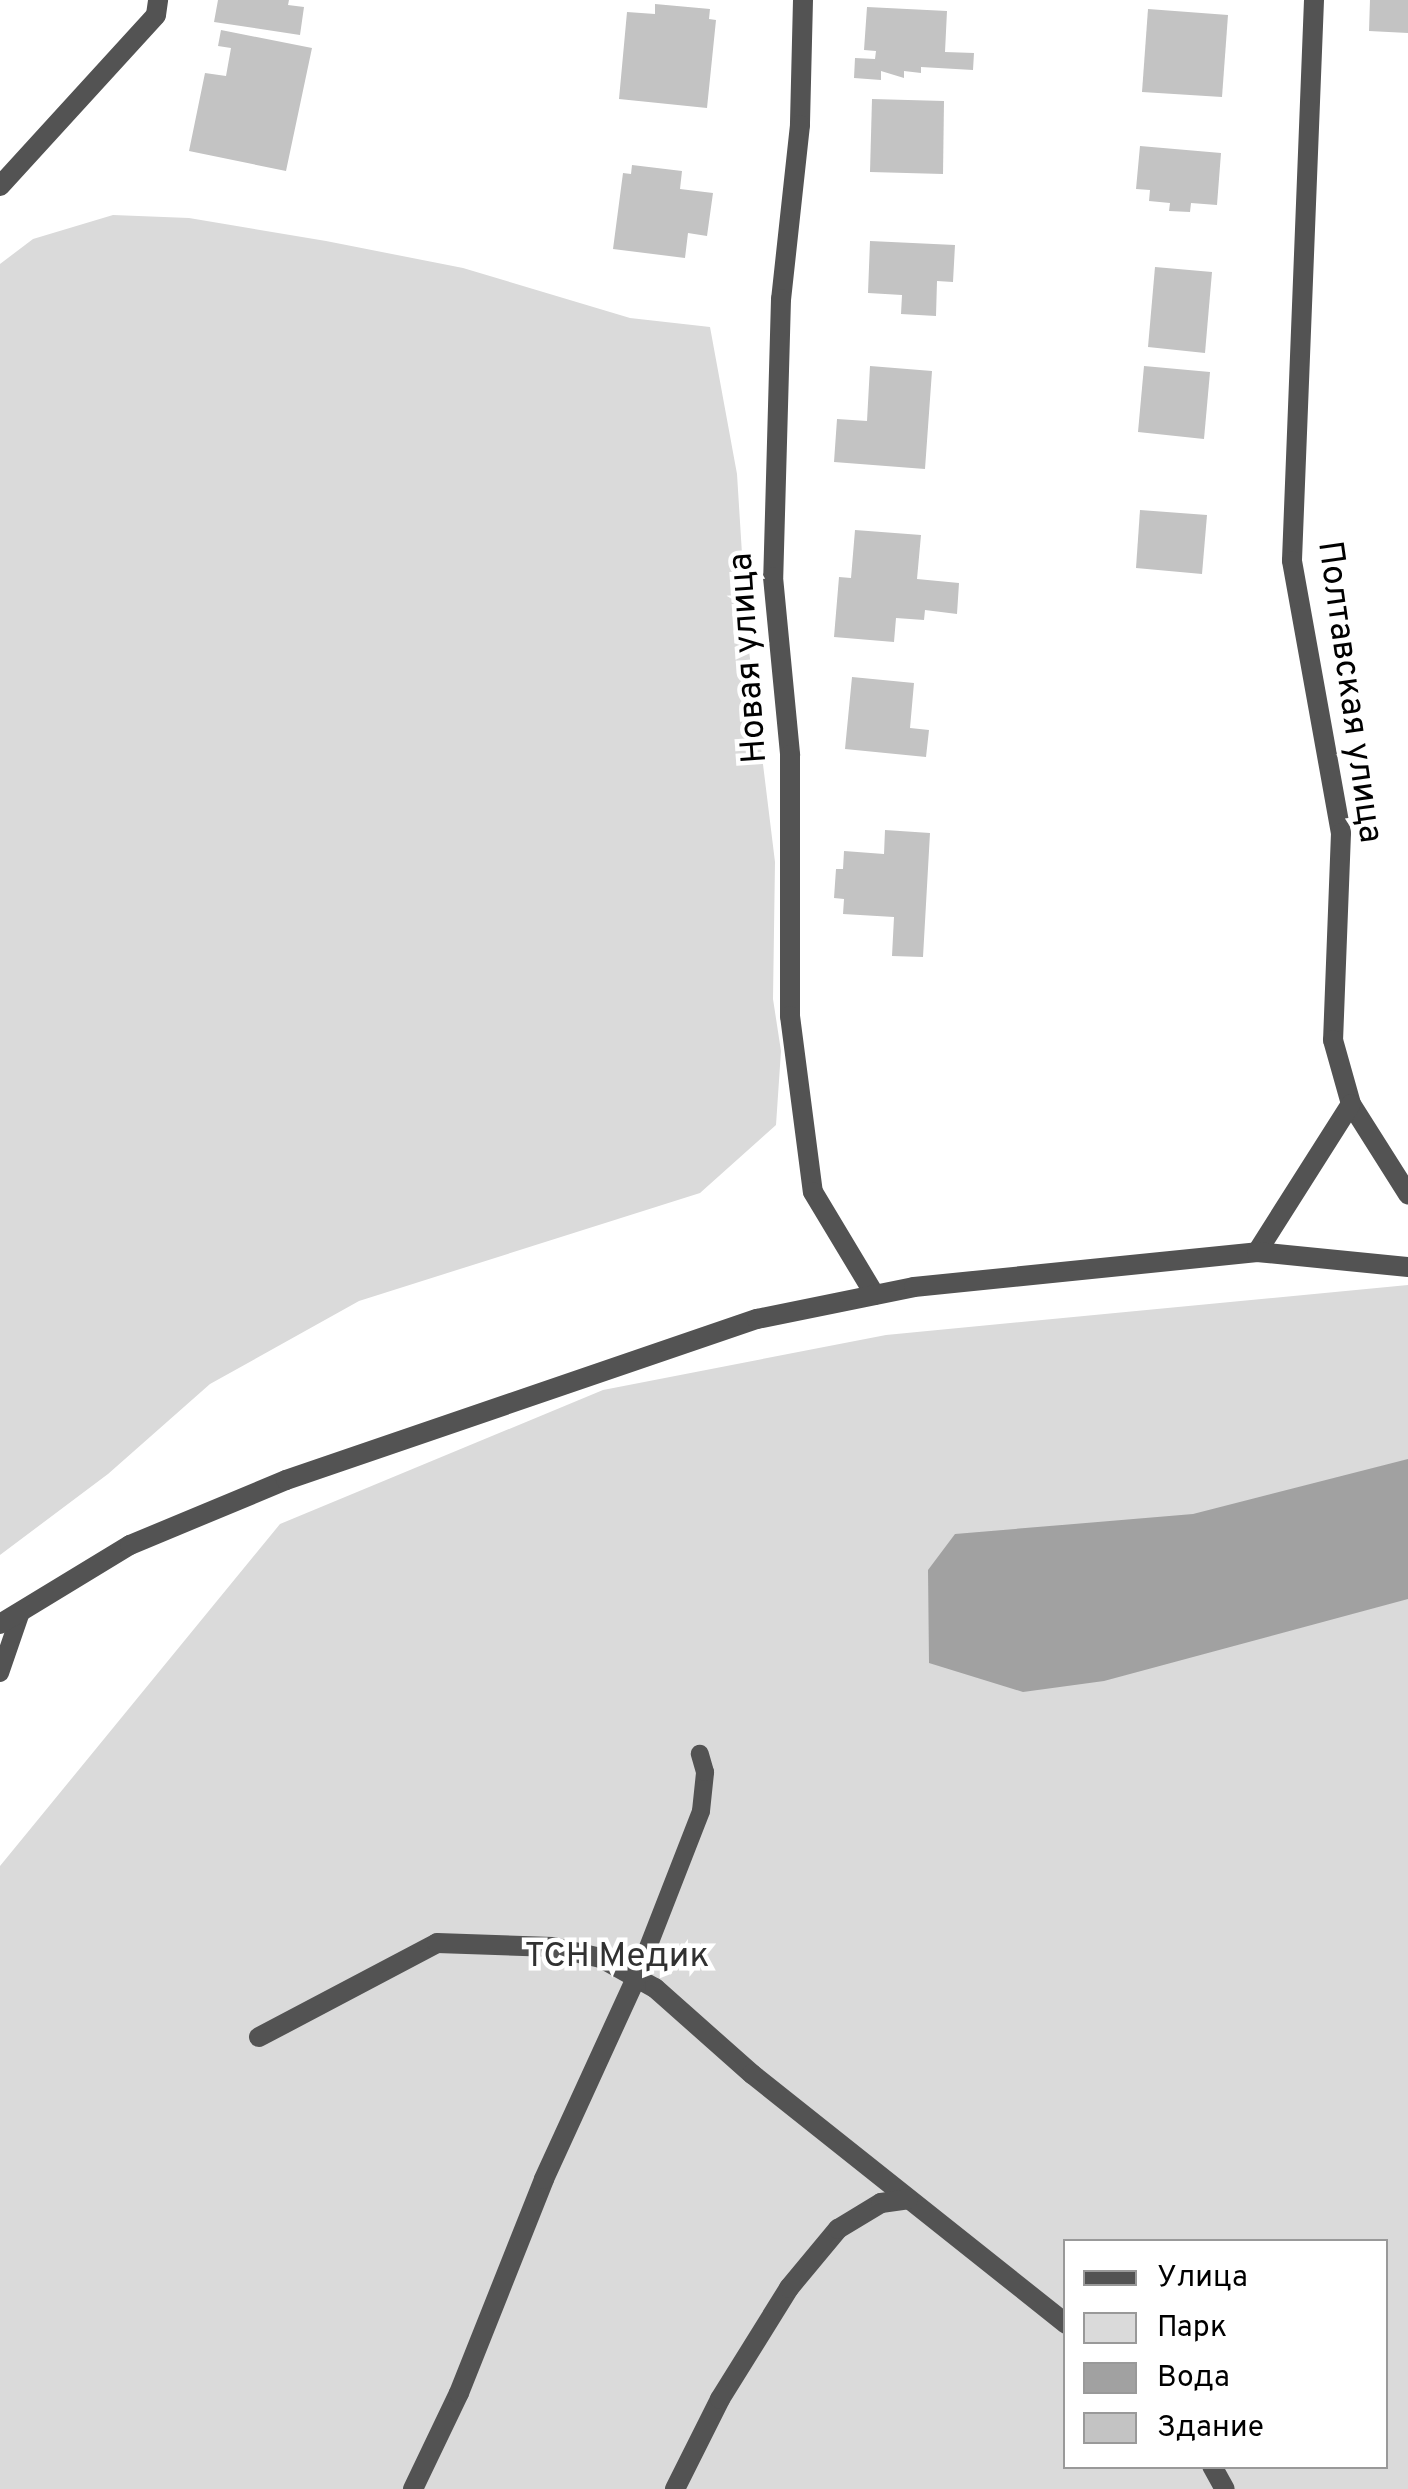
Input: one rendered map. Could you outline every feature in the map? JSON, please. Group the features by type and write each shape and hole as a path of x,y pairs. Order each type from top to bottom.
{"street":[{"path":"0,186 156,15 158,0"},
{"name":"Новая улица","path":"803,0 800,125 782,299 773,577 790,755 790,1016 813,1192 875,1295"},
{"name":"Полтавская улица","path":"1314,0 1292,561 1341,833 1334,1040 1351,1104 1408,1194"},
{"path":"1257,1252 1351,1104"},
{"path":"0,1624 130,1545 286,1480 757,1319 875,1295 1257,1252 1408,1267"},
{"path":"259,2038 438,1943 552,1947 601,1958 655,1988 908,2199 1063,2322"},
{"path":"413,2489 459,2393 544,2179 636,1978"},
{"path":"675,2489 720,2399 789,2288 838,2229 882,2203 908,2199"}],"lane":[{"path":"0,1673 21,1612"},
{"path":"636,1978 700,1811 706,1772 700,1754"}],"green space":[{"path":"113,215 189,218 326,241 463,268 630,318 710,327 737,474 747,634 775,862 773,999 781,1051 776,1125 700,1193 359,1301 210,1384 108,1474 0,1555 0,264 33,239"},
{"name":"ТСН Медик","path":"1408,1285 1408,2489 0,2489 0,1866 280,1524 603,1390 886,1335"}],"water":[{"path":"1408,1459 1408,1599 1104,1681 1023,1692 929,1663 928,1570 955,1534 1193,1514"}],"building":[{"path":"218,0 289,0 288,5 304,7 300,35 214,22"},
{"path":"1370,0 1408,0 1408,33 1369,31"},
{"path":"655,4 710,9 709,19 716,20 707,108 619,99 627,12 655,14"},
{"path":"867,7 947,11 945,52 974,53 973,70 921,67 921,73 904,71 904,78 881,71 881,80 854,78 855,58 875,59 876,51 864,50"},
{"path":"1148,9 1228,15 1222,97 1142,92"},
{"path":"221,30 312,48 286,171 189,151 205,73 226,76 231,48 218,46"},
{"path":"872,99 944,101 943,174 870,172"},
{"path":"1140,146 1221,153 1217,205 1191,203 1190,212 1169,211 1170,203 1149,201 1150,190 1136,189"},
{"path":"632,165 682,171 680,189 713,193 707,236 688,233 685,258 613,249 623,173 631,174"},
{"path":"870,241 955,245 953,282 937,281 936,316 901,314 902,295 868,293"},
{"path":"1155,267 1212,272 1205,353 1148,347"},
{"path":"870,366 932,371 925,469 834,462 837,419 867,421"},
{"path":"1144,366 1210,372 1204,439 1138,432"},
{"path":"1140,510 1207,515 1202,574 1136,568"},
{"path":"855,530 921,535 917,579 959,583 957,614 925,610 924,620 896,618 894,642 834,637 839,577 851,578"},
{"path":"852,677 914,683 910,728 929,730 926,757 845,749"},
{"path":"885,830 930,833 923,957 892,956 894,917 843,914 844,899 834,898 836,869 843,869 844,851 884,854"}]}
